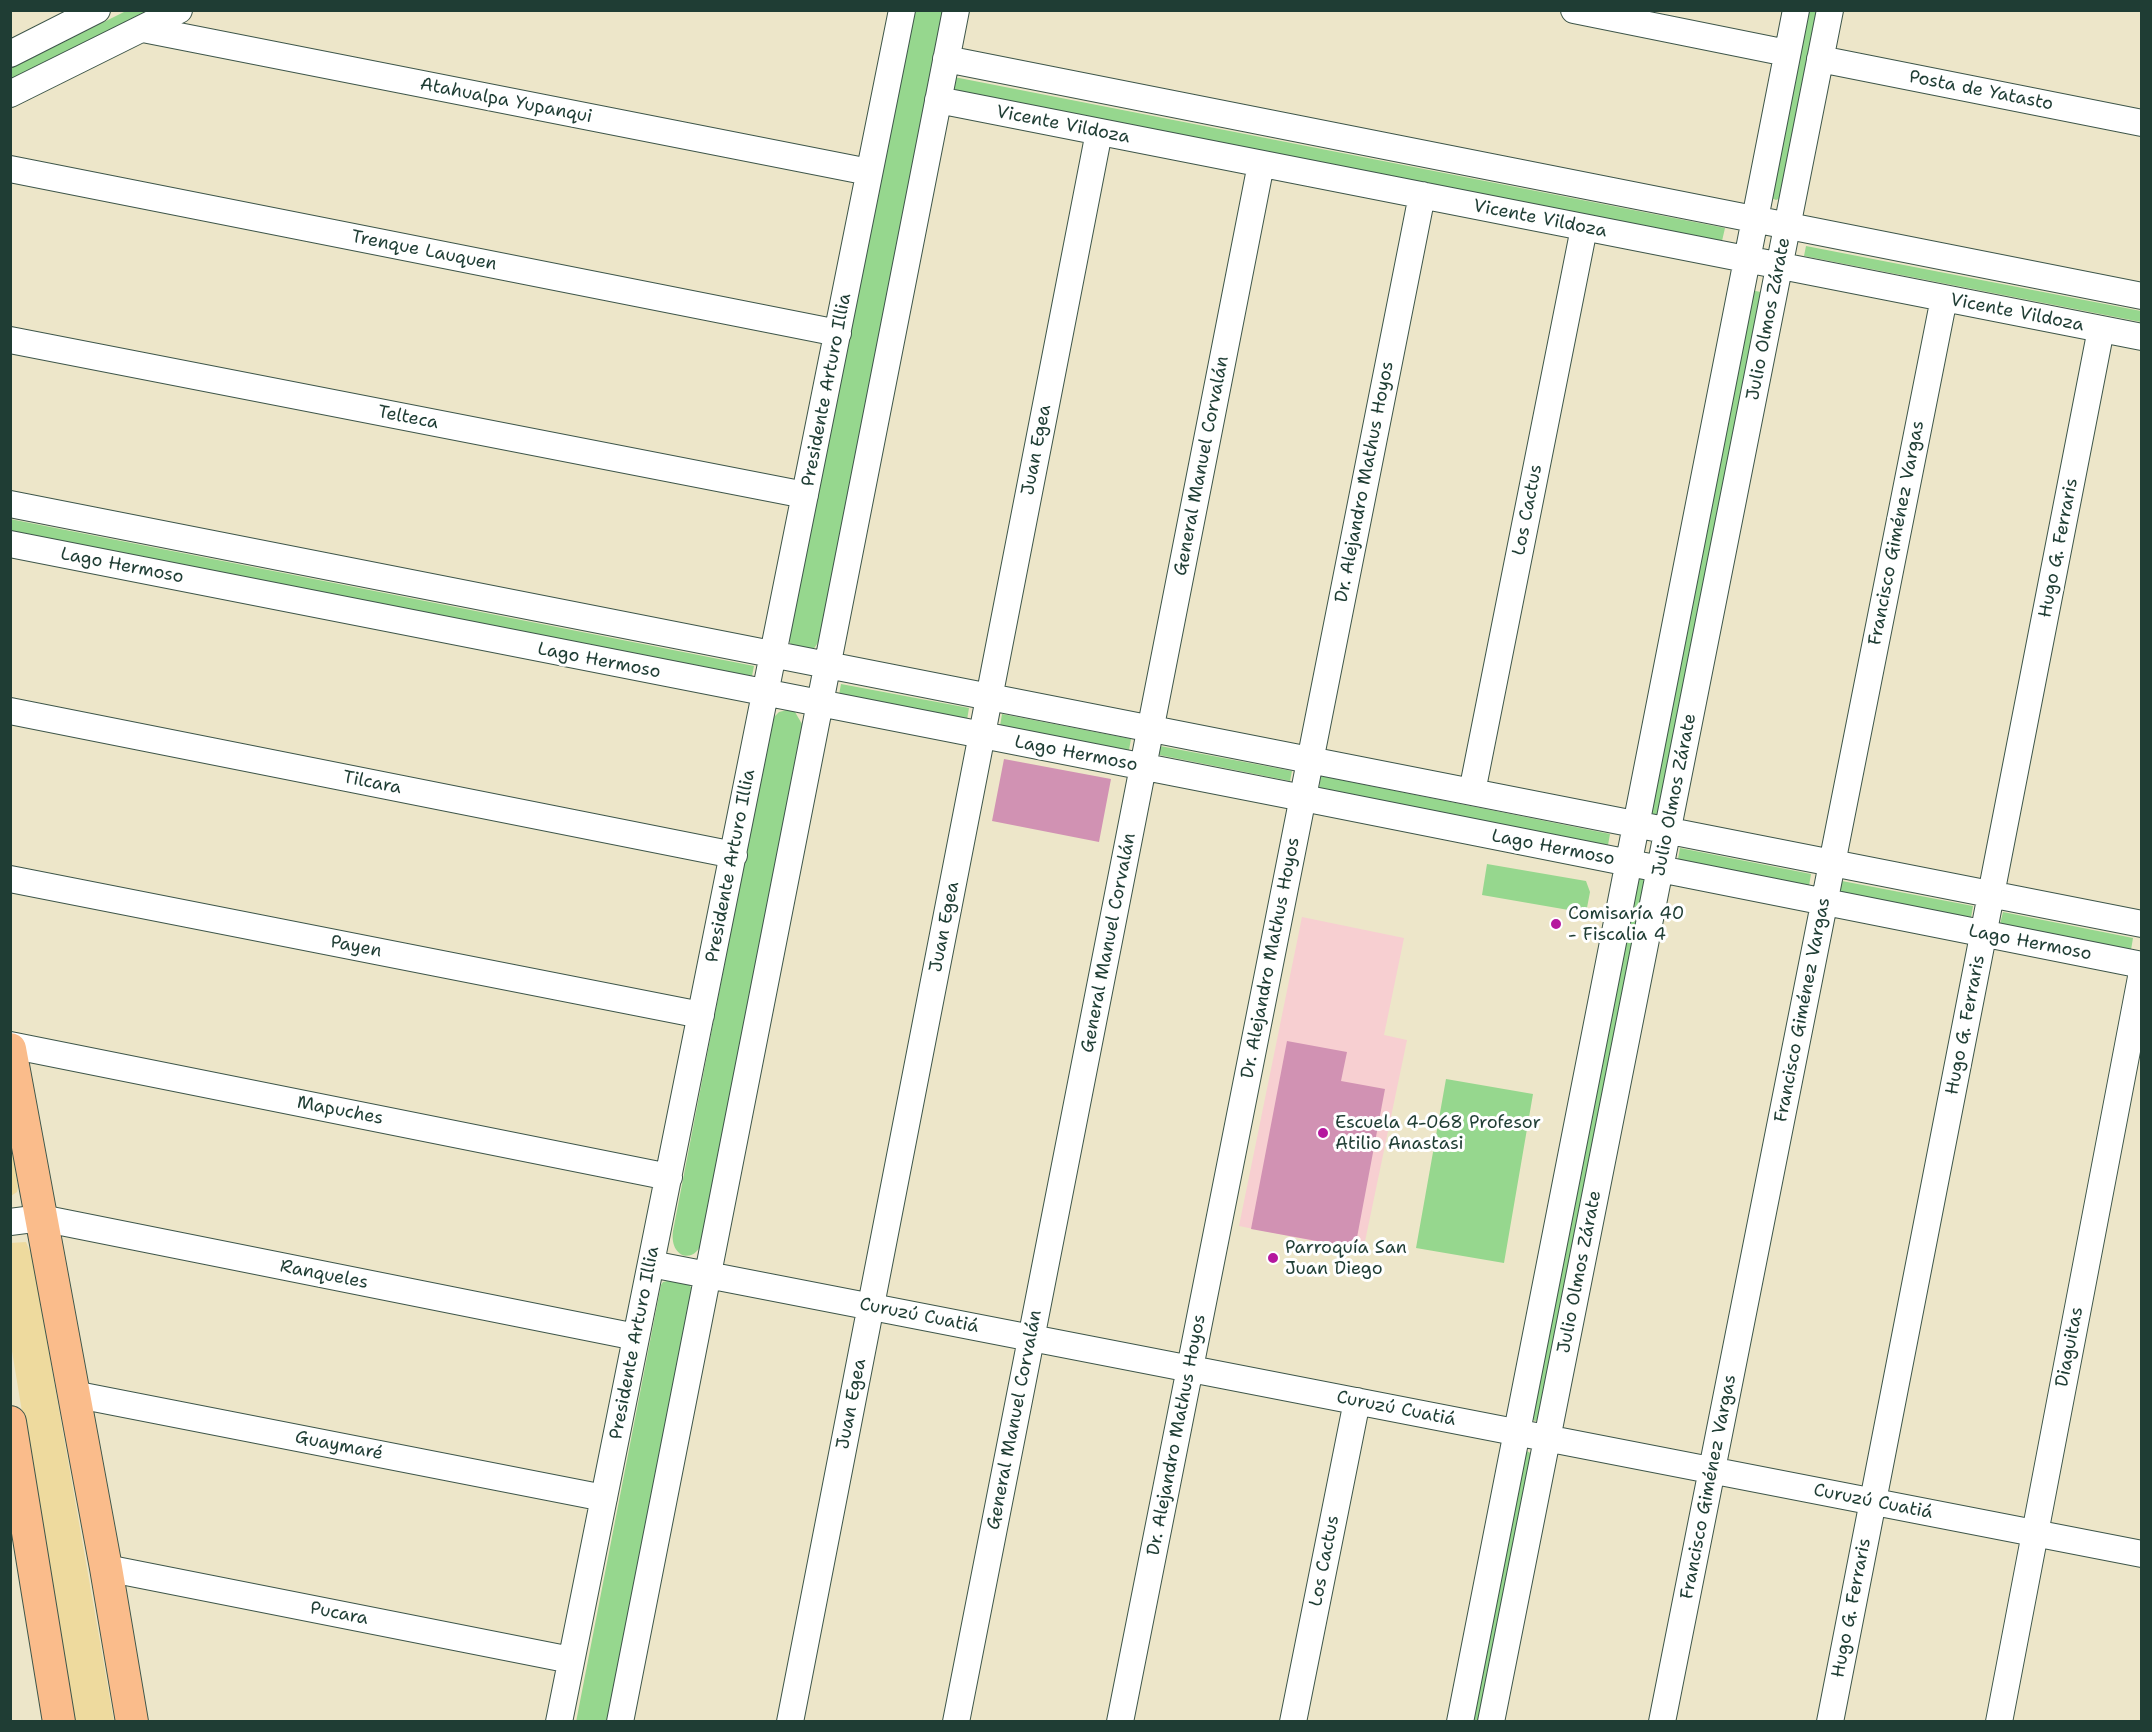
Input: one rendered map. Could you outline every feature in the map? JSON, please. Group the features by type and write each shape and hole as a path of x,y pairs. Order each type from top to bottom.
{"main road":[{"path":"10,1047 26,1220 74,1394 132,1722"},
{"path":"10,1422 59,1722"}],"street":[{"path":"10,54 97,10"},
{"path":"10,94 179,10"},
{"path":"620,1722 956,10"},
{"path":"1574,10 1787,53"},
{"name":"Julio Olmos Zárate","path":"1460,1722 1796,10"},
{"name":"Julio Olmos Zárate","path":"1491,1722 1830,10"},
{"name":"Presidente Arturo Illia","path":"559,1722 806,495 898,11"},
{"name":"Atahualpa Yupanqui","path":"143,29 869,172"},
{"path":"946,59 2142,296"},
{"name":"Posta de Yatasto","path":"1820,59 2142,123"},
{"name":"Vicente Vildoza","path":"938,100 2142,337"},
{"name":"Juan Egea","path":"790,1722 1099,132"},
{"name":"General Manuel Corvalán","path":"956,1722 1261,164"},
{"name":"Trenque Lauquen","path":"10,169 838,333"},
{"name":"Dr. Alejandro Mathus Hoyos","path":"1120,1722 1422,195"},
{"name":"Los Cactus","path":"1472,792 1584,228"},
{"name":"Francisco Giménez Vargas","path":"1662,1722 1944,298"},
{"name":"Hugo G. Ferraris","path":"1830,1722 2102,329"},
{"name":"Telteca","path":"10,340 806,495"},
{"path":"10,504 2142,924"},
{"name":"Lago Hermoso","path":"10,544 2142,965"},
{"name":"Tilcara","path":"10,711 734,855"},
{"name":"Payen","path":"10,879 701,1015"},
{"name":"Diaguitas","path":"1999,1722 2142,972"},
{"name":"Mapuches","path":"10,1047 669,1178"},
{"name":"Ranqueles","path":"26,1220 636,1337"},
{"name":"Curuzú Cuatiá","path":"651,1264 2142,1554"},
{"name":"Guaymaré","path":"74,1394 604,1498"},
{"name":"Los Cactus","path":"1293,1722 1357,1401"},
{"name":"Pucara","path":"106,1569 571,1660"}],"shaded area":[{"name":"Escuela 4-068 Profesor Atilio Anastasi","path":"1302,917 1404,938 1384,1035 1407,1040 1363,1251 1239,1226"}],"green space":[{"path":"126,11 154,11 11,81 11,68"},
{"path":"912,11 945,11 819,641 813,650 791,645 788,638"},
{"path":"1806,11 1818,11 1781,198 1776,200 1771,198"},
{"path":"954,77 1725,228 1722,241 952,91"},
{"path":"1806,246 2141,311 2141,322 1804,256"},
{"path":"1750,290 1761,292 1657,816 1650,815"},
{"path":"10,519 754,666 752,676 11,532"},
{"path":"841,684 969,708 967,720 839,695"},
{"path":"787,710 795,712 802,724 703,1238 695,1253 684,1256 675,1248 673,1231 772,719 779,712"},
{"path":"1002,714 1131,739 1129,750 1000,726"},
{"path":"1160,746 1292,771 1290,781 1159,755"},
{"path":"1321,776 1610,834 1608,845 1319,788"},
{"path":"1680,848 1811,874 1809,886 1678,859"},
{"path":"1487,864 1586,881 1590,892 1586,913 1482,895"},
{"path":"1640,877 1645,881 1539,1420 1535,1421 1532,1419 1637,878"},
{"path":"1842,881 1973,906 1971,918 1840,892"},
{"path":"2003,912 2133,938 2131,950 2000,924"},
{"path":"1446,1079 1533,1094 1504,1263 1416,1248"},
{"path":"672,1280 689,1284 693,1291 610,1721 576,1722 661,1285 663,1282"},
{"path":"1524,1452 1532,1454 1481,1721 1469,1722"}],"sand":[{"path":"11,1140 18,1187 17,1192 11,1196"},
{"path":"26,1242 32,1256 114,1721 73,1721 11,1345 10,1243"}],"building":[{"path":"1004,759 1111,779 1099,842 992,821"},
{"path":"1287,1041 1347,1052 1341,1081 1385,1089 1355,1248 1251,1229"}],"place":[{"name":"Comisaría 40 - Fiscalia 4","path":"1556,924"},
{"name":"Escuela 4-068 Profesor Atilio Anastasi","path":"1323,1133"},
{"name":"Parroquía San Juan Diego","path":"1273,1258"}]}
